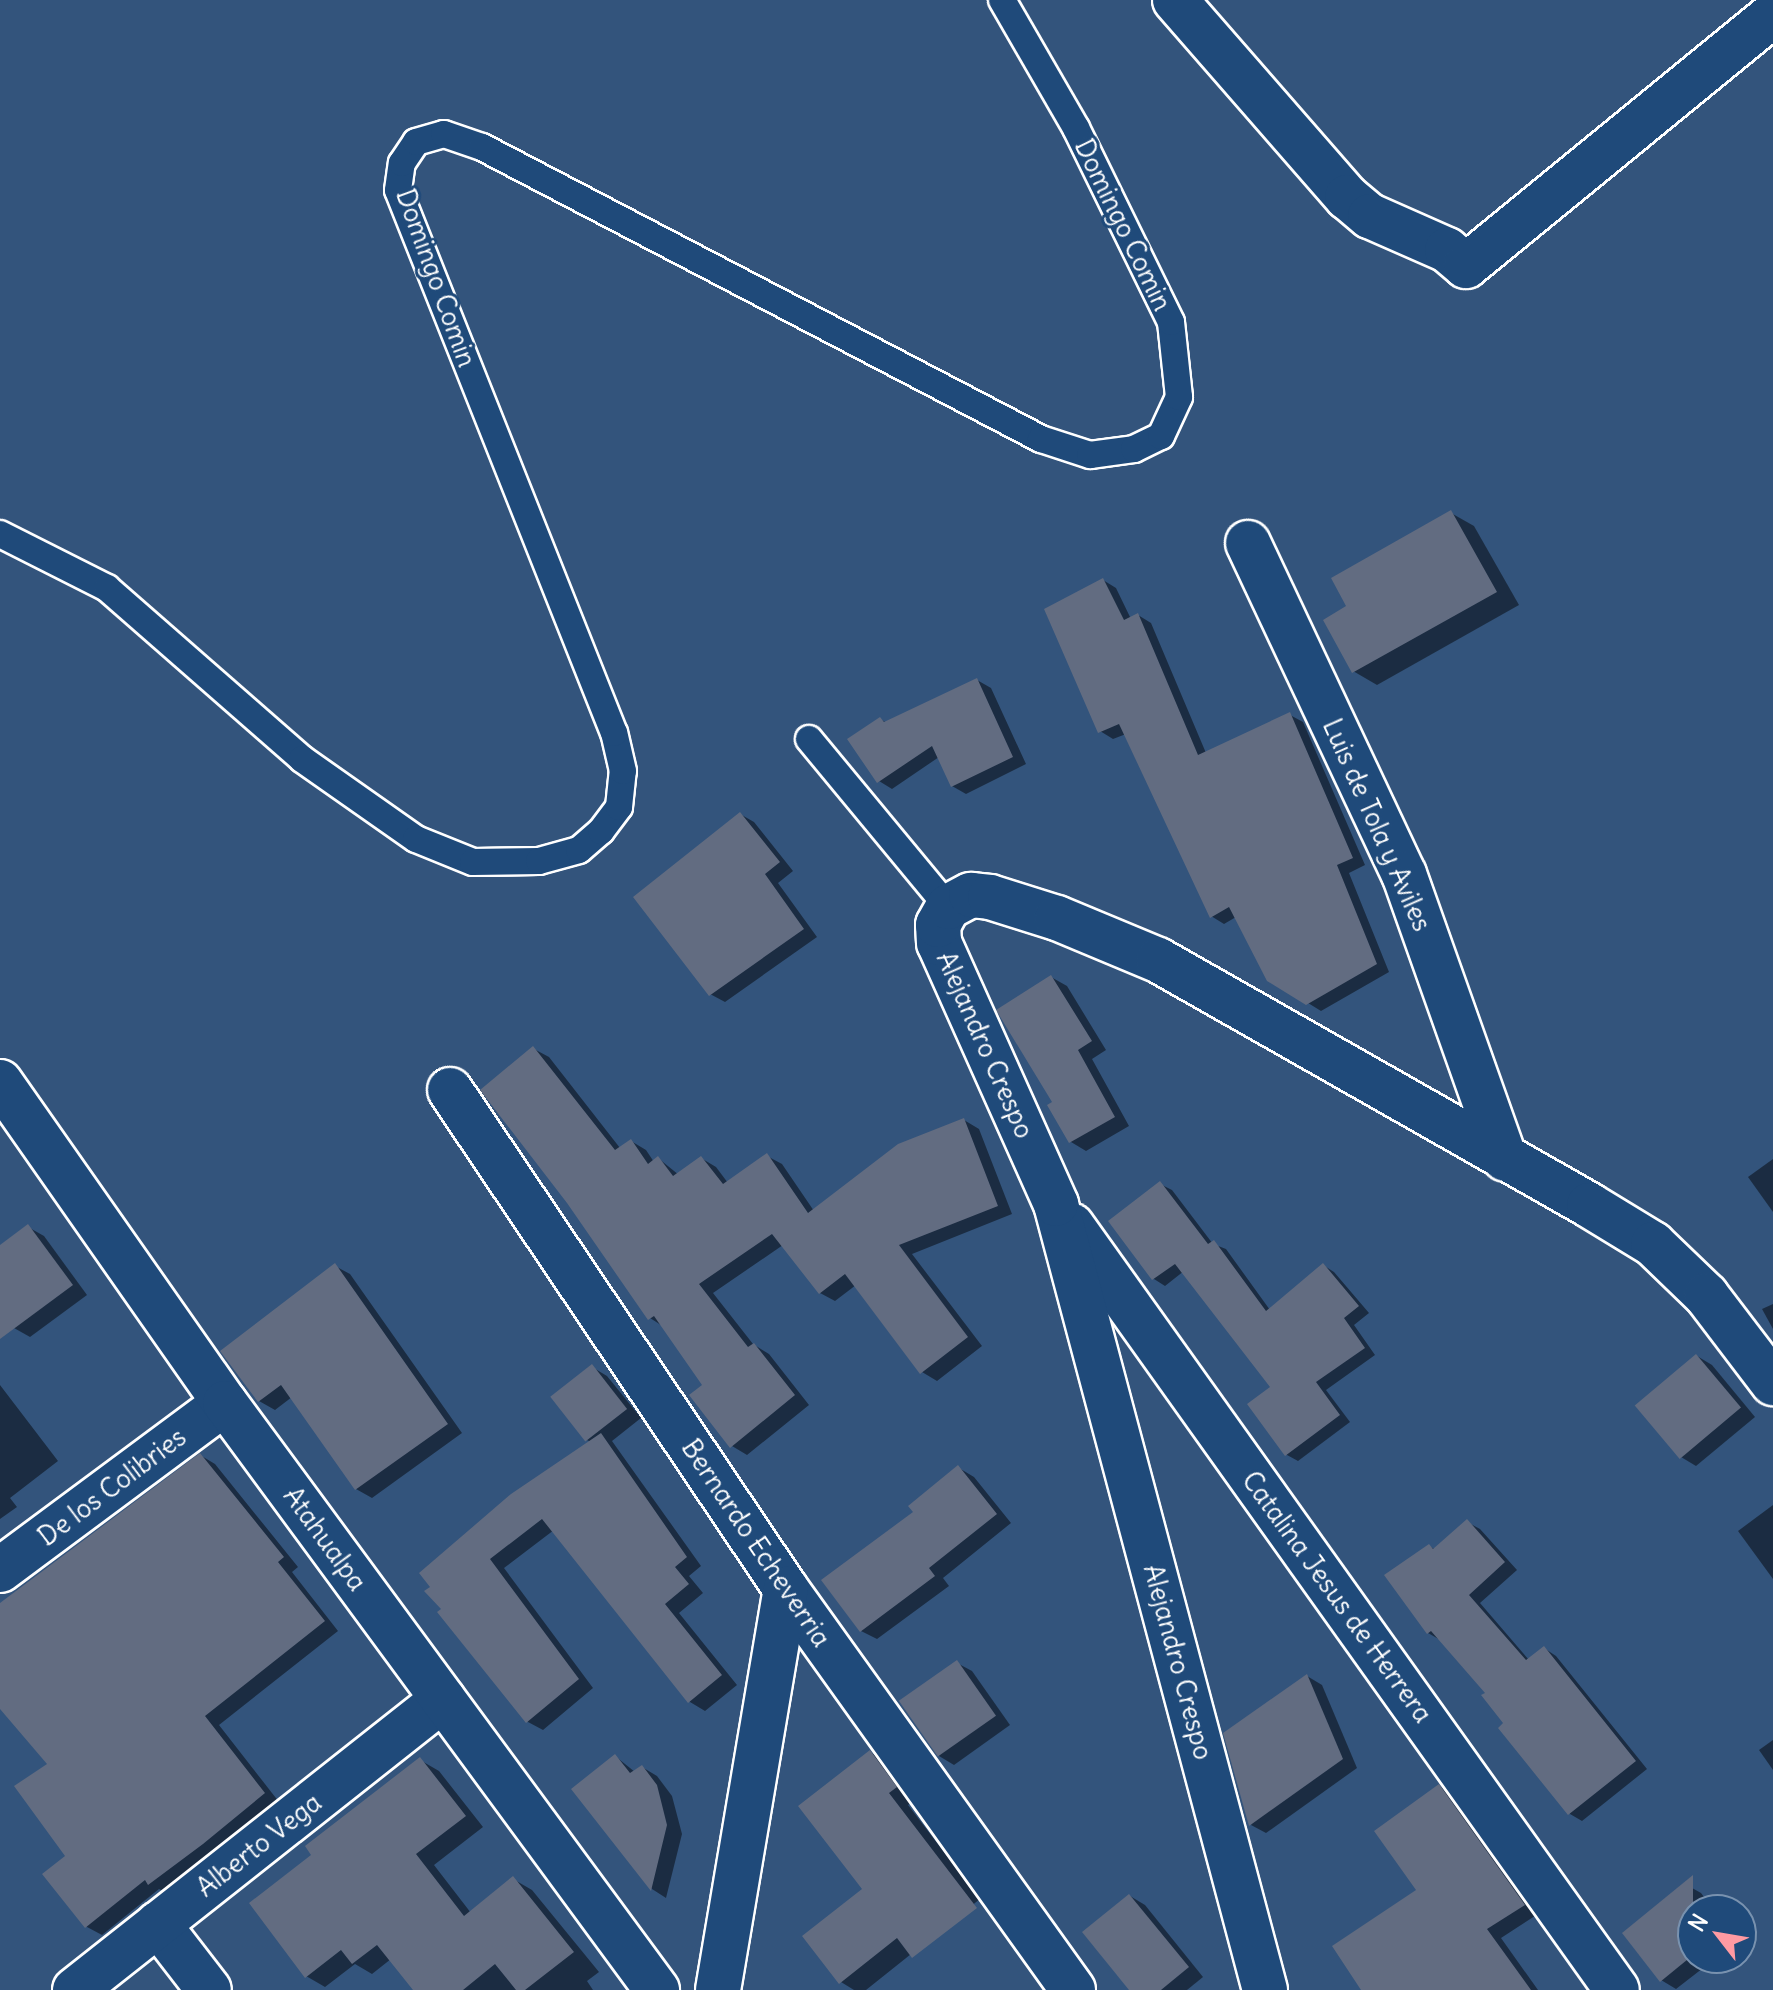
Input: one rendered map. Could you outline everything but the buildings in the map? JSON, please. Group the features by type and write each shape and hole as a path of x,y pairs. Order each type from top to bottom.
{"street":[{"path":"1184,3 1347,197 1370,216 1447,250 1466,266 1773,15"},
{"name":"Luis de Tola y Aviles","path":"1248,543 1404,874 1505,1159"},
{"path":"948,907 971,895 990,897 1057,918 1158,960 1653,1244 1706,1295 1773,1383"},
{"name":"Alejandro Crespo","path":"948,907 938,925 939,943 1056,1204 1265,1990"},
{"name":"Atahualpa","path":"0,1082 225,1403 657,1990"},
{"name":"Bernardo Echeverria","path":"450,1090 786,1589 1073,1990"},
{"name":"Catalina Jesus de Herrera","path":"1056,1204 1617,1990"},
{"name":"De los Colibries","path":"0,1570 225,1403"},
{"path":"718,1990 786,1589"},
{"name":"Alberto Vega","path":"75,1990 443,1699"},
{"path":"158,1924 209,1990"}],"lane":[{"name":"Domingo Comin","path":"0,534 107,588 302,759 416,839 473,862 539,861 579,850 601,831 619,807 623,771 614,733 398,190 402,163 416,142 444,134 482,147 1041,439 1090,455 1134,449 1161,436 1179,397 1171,322 1076,128 1002,0"},
{"path":"809,739 948,907"}]}
